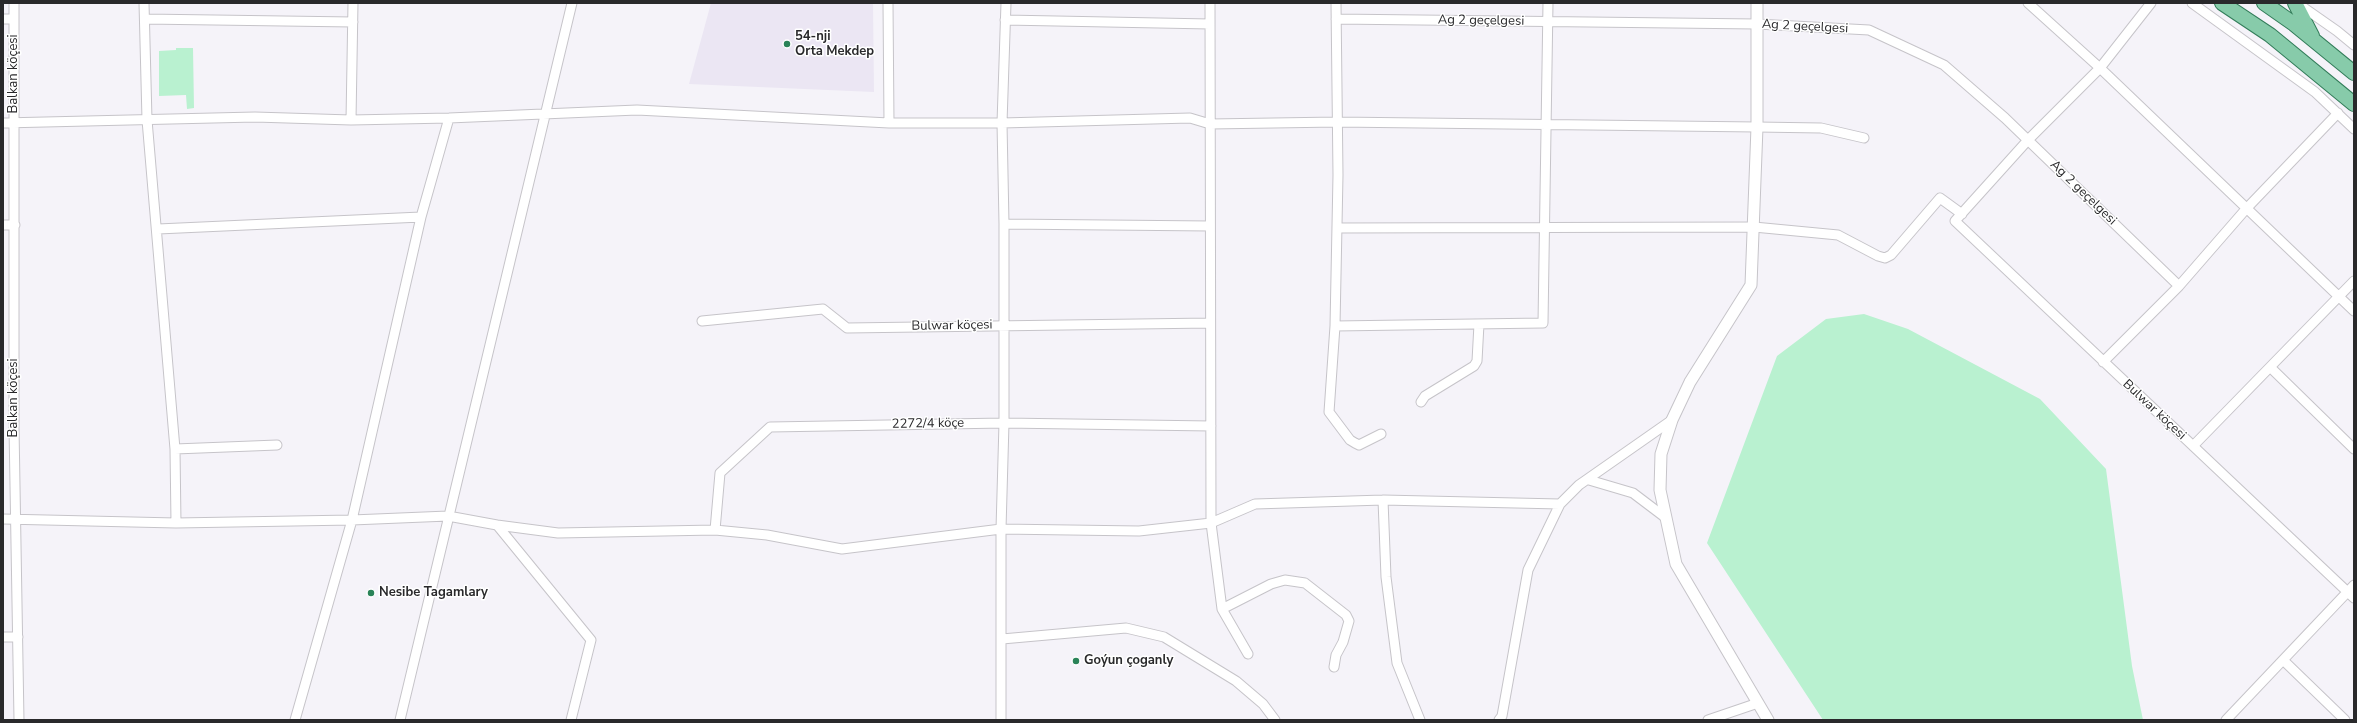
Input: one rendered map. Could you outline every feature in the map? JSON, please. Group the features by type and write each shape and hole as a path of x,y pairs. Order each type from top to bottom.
{"main road":[{"path":"2222,3 2270,35 2354,104"},
{"path":"2264,3 2354,73"},
{"path":"2296,3 2315,42"}],"street":[{"name":"Balkan köçesi","path":"14,3 14,427 19,720"},
{"path":"144,3 147,120 158,229 175,449 176,523"},
{"path":"351,120 353,3"},
{"path":"400,720 572,3"},
{"path":"888,3 889,123"},
{"path":"1001,720 1001,529 1004,422 1004,224 1002,123 1006,3"},
{"path":"1210,3 1211,523 1222,609 1248,654"},
{"path":"1336,3 1337,228 1335,326 1329,412 1350,440 1359,445 1381,434"},
{"path":"1335,326 1543,323 1548,3"},
{"path":"1757,3 1757,127 1751,285 1690,382 1672,420 1661,454 1660,490 1676,564 1768,720"},
{"path":"2028,3 2100,68 2354,311"},
{"path":"1337,228 1754,227 1838,236 1885,258 1892,256 1940,198 1962,214 2028,140 2100,68 2151,3"},
{"path":"2192,3 2315,92 2354,129"},
{"path":"2296,3 2338,31 2354,45"},
{"path":"145,18 353,22"},
{"path":"3,19 14,19"},
{"name":"Ag 2 geçelgesi","path":"1336,19 1548,23 1757,24 1869,30 1944,65 2028,140 2179,286"},
{"path":"1005,20 1210,24"},
{"path":"3,123 255,117 351,120 449,118 637,110 889,123 1002,123 1190,118 1210,124 1337,122 1821,128 1864,138"},
{"path":"2103,362 2179,286 2246,209 2338,113"},
{"path":"295,720 352,520 421,217 449,118"},
{"name":"Bulwar köçesi","path":"1962,214 1955,222 2193,446 2352,592"},
{"path":"158,229 421,217"},
{"path":"1004,224 1210,226"},
{"path":"3,225 15,225"},
{"path":"2193,446 2354,281"},
{"name":"Bulwar köçesi","path":"702,321 823,309 846,328 1210,323"},
{"path":"1421,402 1425,396 1474,366 1477,360 1479,324"},
{"path":"2270,367 2354,449"},
{"path":"1499,720 1502,716 1505,702 1528,570 1560,504 1579,485 1589,480 1672,420"},
{"name":"2272/4 köçe","path":"715,530 720,473 770,427 1004,422 1211,426"},
{"path":"175,449 277,445"},
{"path":"1589,480 1633,493 1666,518"},
{"path":"3,519 176,523 352,520 448,516 497,525 558,533 715,530 767,535 842,549 1001,529 1139,531 1211,523 1255,504 1383,500 1560,504"},
{"path":"1383,500 1386,577 1397,663 1420,720"},
{"path":"497,525 592,640 571,720"},
{"path":"1222,609 1272,584 1285,580 1305,583 1346,615 1349,620 1343,642 1336,655 1334,667"},
{"path":"2226,720 2283,660 2352,592"},
{"path":"1002,639 1126,628 1164,637 1236,681 1263,704 1275,720"},
{"path":"3,637 18,637"},
{"path":"2283,660 2346,720"},
{"path":"1708,720 1758,703"}],"shaded area":[{"name":"54-nji Orta Mekdep","path":"711,3 873,3 874,92 689,84"}],"green space":[{"path":"176,48 193,48 194,108 187,109 186,95 159,96 159,51 176,50"},
{"path":"1864,314 1908,329 2040,399 2106,469 2132,666 2143,720 1823,720 1707,543 1777,356 1826,319"}],"place":[{"name":"54-nji Orta Mekdep","path":"787,44"},
{"name":"Nesibe Tagamlary","path":"371,593"},
{"name":"Goýun çoganly","path":"1076,661"}]}
